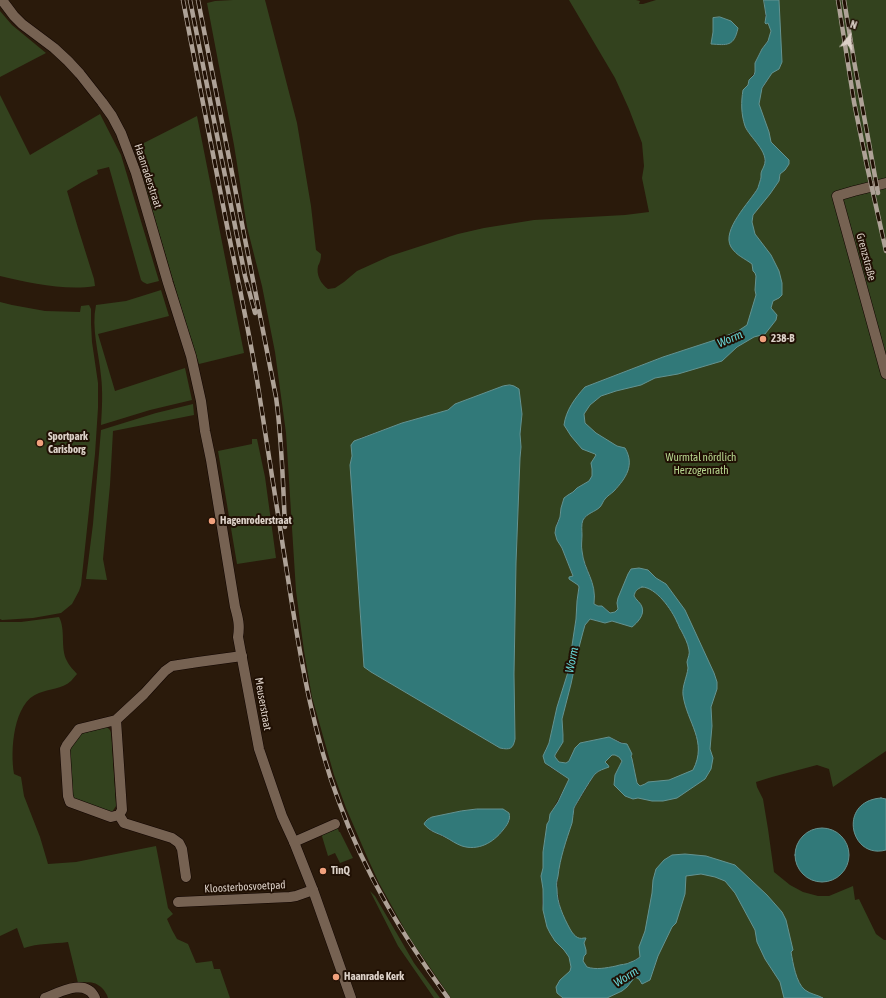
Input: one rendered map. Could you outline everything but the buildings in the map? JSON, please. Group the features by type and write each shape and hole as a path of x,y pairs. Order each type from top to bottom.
{"street":[{"name":"Haanraderstraat","path":"2,0 22,24 54,48 80,74 112,116 121,133 136,173 191,356 201,400"},
{"name":"Grenzstraße","path":"886,183 837,196 886,374"},
{"name":"Meuserstraat","path":"201,400 235,607 238,616 238,637 259,749 282,816 313,890 352,998"},
{"path":"116,720 122,810 119,815 111,817 70,802 68,796 65,749 79,729 116,720 144,694 165,671 172,666 242,656"},
{"path":"119,815 124,823 172,838 179,843 182,849 186,877"},
{"path":"294,842 336,824"},
{"name":"Kloosterbosvoetpad","path":"178,902 290,897 313,890"},
{"path":"44,998 69,988 77,987 84,988 89,991 95,998"}],"green space":[{"name":"Wurmtal nördlich Herzogenrath","path":"265,0 297,123 311,206 316,250 321,254 318,266 318,276 323,285 328,289 335,288 357,271 390,256 458,234 534,220 625,215 649,212 642,178 644,166 642,143 615,78 569,0 636,0 640,1 639,4 643,4 656,0 764,0 766,24 768,23 771,34 758,56 755,65 755,72 749,80 748,85 762,89 769,78 775,54 769,0 886,0 886,751 833,787 829,769 817,765 756,782 763,799 774,872 790,885 803,892 818,896 829,896 853,886 855,900 859,899 876,934 886,940 886,998 566,998 557,993 563,998 451,998 409,937 379,883 346,808 334,775 312,697 296,591 286,433 275,352 262,286 247,227 234,145 207,3 215,1","holes":["713,18 726,45 711,44","764,157 780,174 778,181 753,215 742,258 730,245 754,194 759,187 761,174 765,165","727,336 671,375 655,378 589,399 585,387 663,357","510,385 519,389 522,414 516,563 514,674 515,739 512,747 509,749 500,748 364,667 350,465 352,456 351,445 360,438 402,423 448,410 455,404 503,386","589,481 604,499 599,507 584,518 582,527 582,550 593,584 595,597 594,604 605,608 617,622 612,621 605,623 589,619 585,626 563,711 563,741 556,753 555,758 559,762 566,763 569,761 575,748 580,743 609,737 624,743 627,746 632,759 637,783 640,786 638,798 633,799 615,775 622,761 619,757 612,755 605,762 608,767 595,774 575,807 559,864 557,888 561,911 557,943 547,927 542,903 543,889 541,876 547,824 550,814 569,779 548,766 545,750 549,743 557,707 568,672 576,619 579,587 573,577 555,533 564,498","477,809 503,809 509,813 510,820 501,833 474,848 462,846 429,830 425,821 432,817","669,932 657,956 650,980 635,977 633,980 626,964 643,954"]},
{"path":"0,11 12,25 46,53 0,77"},
{"path":"0,95 30,155 100,114 121,155 159,281 147,284 141,280 109,167 97,170 98,174 67,191 95,286 72,288 60,287 35,284 0,276"},
{"path":"197,116 244,353 199,364 134,148"},
{"path":"161,290 169,316 98,334 115,391 185,368 192,400 150,410 101,425 102,388 94,323 96,305 126,301"},
{"name":"Sportpark Carisborg","path":"0,302 45,311 80,312 81,306 89,305 91,309 92,342 98,383 95,454 81,585 79,591 72,604 61,613 33,618 2,620 0,619"},
{"path":"193,404 194,415 113,431 110,485 103,559 107,580 86,579 93,524 101,430 156,413"},
{"path":"252,439 257,439 265,477 276,558 237,564 218,451 252,444"},
{"path":"59,617 62,628 65,656 69,665 77,674 64,686 39,693 30,698 19,717 15,728 13,741 14,774 21,777 24,796 40,837 48,864 76,862 156,846 168,908 173,914 167,919 172,930 177,939 188,944 196,963 212,961 214,969 220,969 230,998 108,998 103,989 94,983 78,983 68,942 40,944 24,948 17,928 0,936 0,622 21,622"},
{"path":"107,727 111,733 116,806 112,812 73,799 69,749 80,734"},
{"path":"337,826 353,858 340,863 335,853 328,856 321,833"},
{"path":"370,891 375,896 414,963 440,998 434,998 398,946"}],"water":[{"name":"Worm","path":"764,0 779,0 782,62 779,69 772,73 762,88 759,104 771,142 789,160 789,164 780,174 779,181 770,194 753,215 752,222 755,234 771,255 779,271 782,283 782,295 773,301 771,308 777,315 776,320 765,334 754,337 737,347 722,361 678,374 655,378 641,385 601,396 590,405 584,414 585,423 596,433 617,446 625,448 629,460 628,471 622,481 606,498 600,507 587,516 582,522 583,558 594,589 594,604 602,606 610,613 615,612 618,609 618,598 628,574 631,569 639,568 648,570 656,578 666,584 685,610 717,682 717,689 711,707 712,726 710,749 713,758 711,769 705,779 677,798 663,801 652,801 638,798 633,799 625,796 614,785 615,775 622,761 619,757 612,755 605,762 609,767 595,774 574,808 572,823 560,863 557,881 557,894 559,904 570,929 577,937 586,938 584,943 586,954 583,961 587,967 605,968 627,964 640,957 639,947 645,931 653,880 656,869 664,860 672,855 685,854 706,856 735,865 767,895 782,912 786,920 793,950 791,952 795,972 799,983 805,990 823,998 784,998 780,982 765,959 757,942 755,930 735,893 725,881 701,874 686,876 685,894 676,923 672,927 658,956 650,980 642,984 639,979 635,977 622,991 607,998 563,998 557,993 556,987 560,980 570,971 571,967 569,957 555,941 547,927 543,910 543,889 541,876 547,824 550,814 558,802 569,779 545,763 543,756 549,743 557,707 568,672 579,587 569,579 569,577 573,576 555,533 564,498 589,481 592,476 591,463 596,455 582,449 564,425 565,420 572,404 585,387 663,357 721,338 738,331 747,325 756,295 756,276 753,271 752,264 736,253 731,247 729,240 733,225 738,216 758,188 765,161 762,150 745,126 742,104 743,90 754,75 755,63 768,41 771,31 768,23 765,23 766,16","holes":["642,587 647,588 663,600 675,617 688,645 688,668 683,688 683,695 695,732 698,750 697,760 693,770 669,780 648,782 640,786 637,783 631,756 632,754 627,744 621,743 609,737 580,743 575,748 569,761 566,763 559,762 555,755 563,742 562,719 585,625 590,619 605,623 612,621 632,627 638,621 643,610 634,596 635,593"]},
{"path":"720,17 731,21 738,28 736,34 732,42 729,44 711,44 713,18"},
{"path":"510,385 519,389 522,414 516,563 514,674 515,739 512,747 506,749 500,748 364,667 350,465 352,456 351,445 354,441 402,423 448,410 455,404 503,386"},
{"path":"881,798 886,799 886,850 874,851 864,847 857,839 854,829 854,818 858,809 867,802"},
{"path":"477,809 503,809 509,813 509,820 499,835 485,845 479,847 460,845 431,831 424,824 432,817"},
{"path":"822,828 832,830 841,836 847,845 849,855 847,865 841,874 832,880 822,882 812,880 803,874 797,865 795,855 797,845 803,836 812,830"}],"railway":[{"path":"183,0 251,344 295,624 304,675 322,752 349,829 373,879 401,928 431,975 448,998"},
{"path":"190,0 245,276 255,313"},
{"path":"198,0 276,397 281,446 285,527"},
{"path":"838,0 854,102 886,251"},
{"path":"844,0 878,193"}],"place":[{"name":"238-B","path":"763,339"},
{"name":"Sportpark Carisborg","path":"40,443"},
{"name":"Hagenroderstraat","path":"212,521"},
{"name":"TinQ","path":"323,871"},
{"name":"Haanrade Kerk","path":"336,977"}]}
